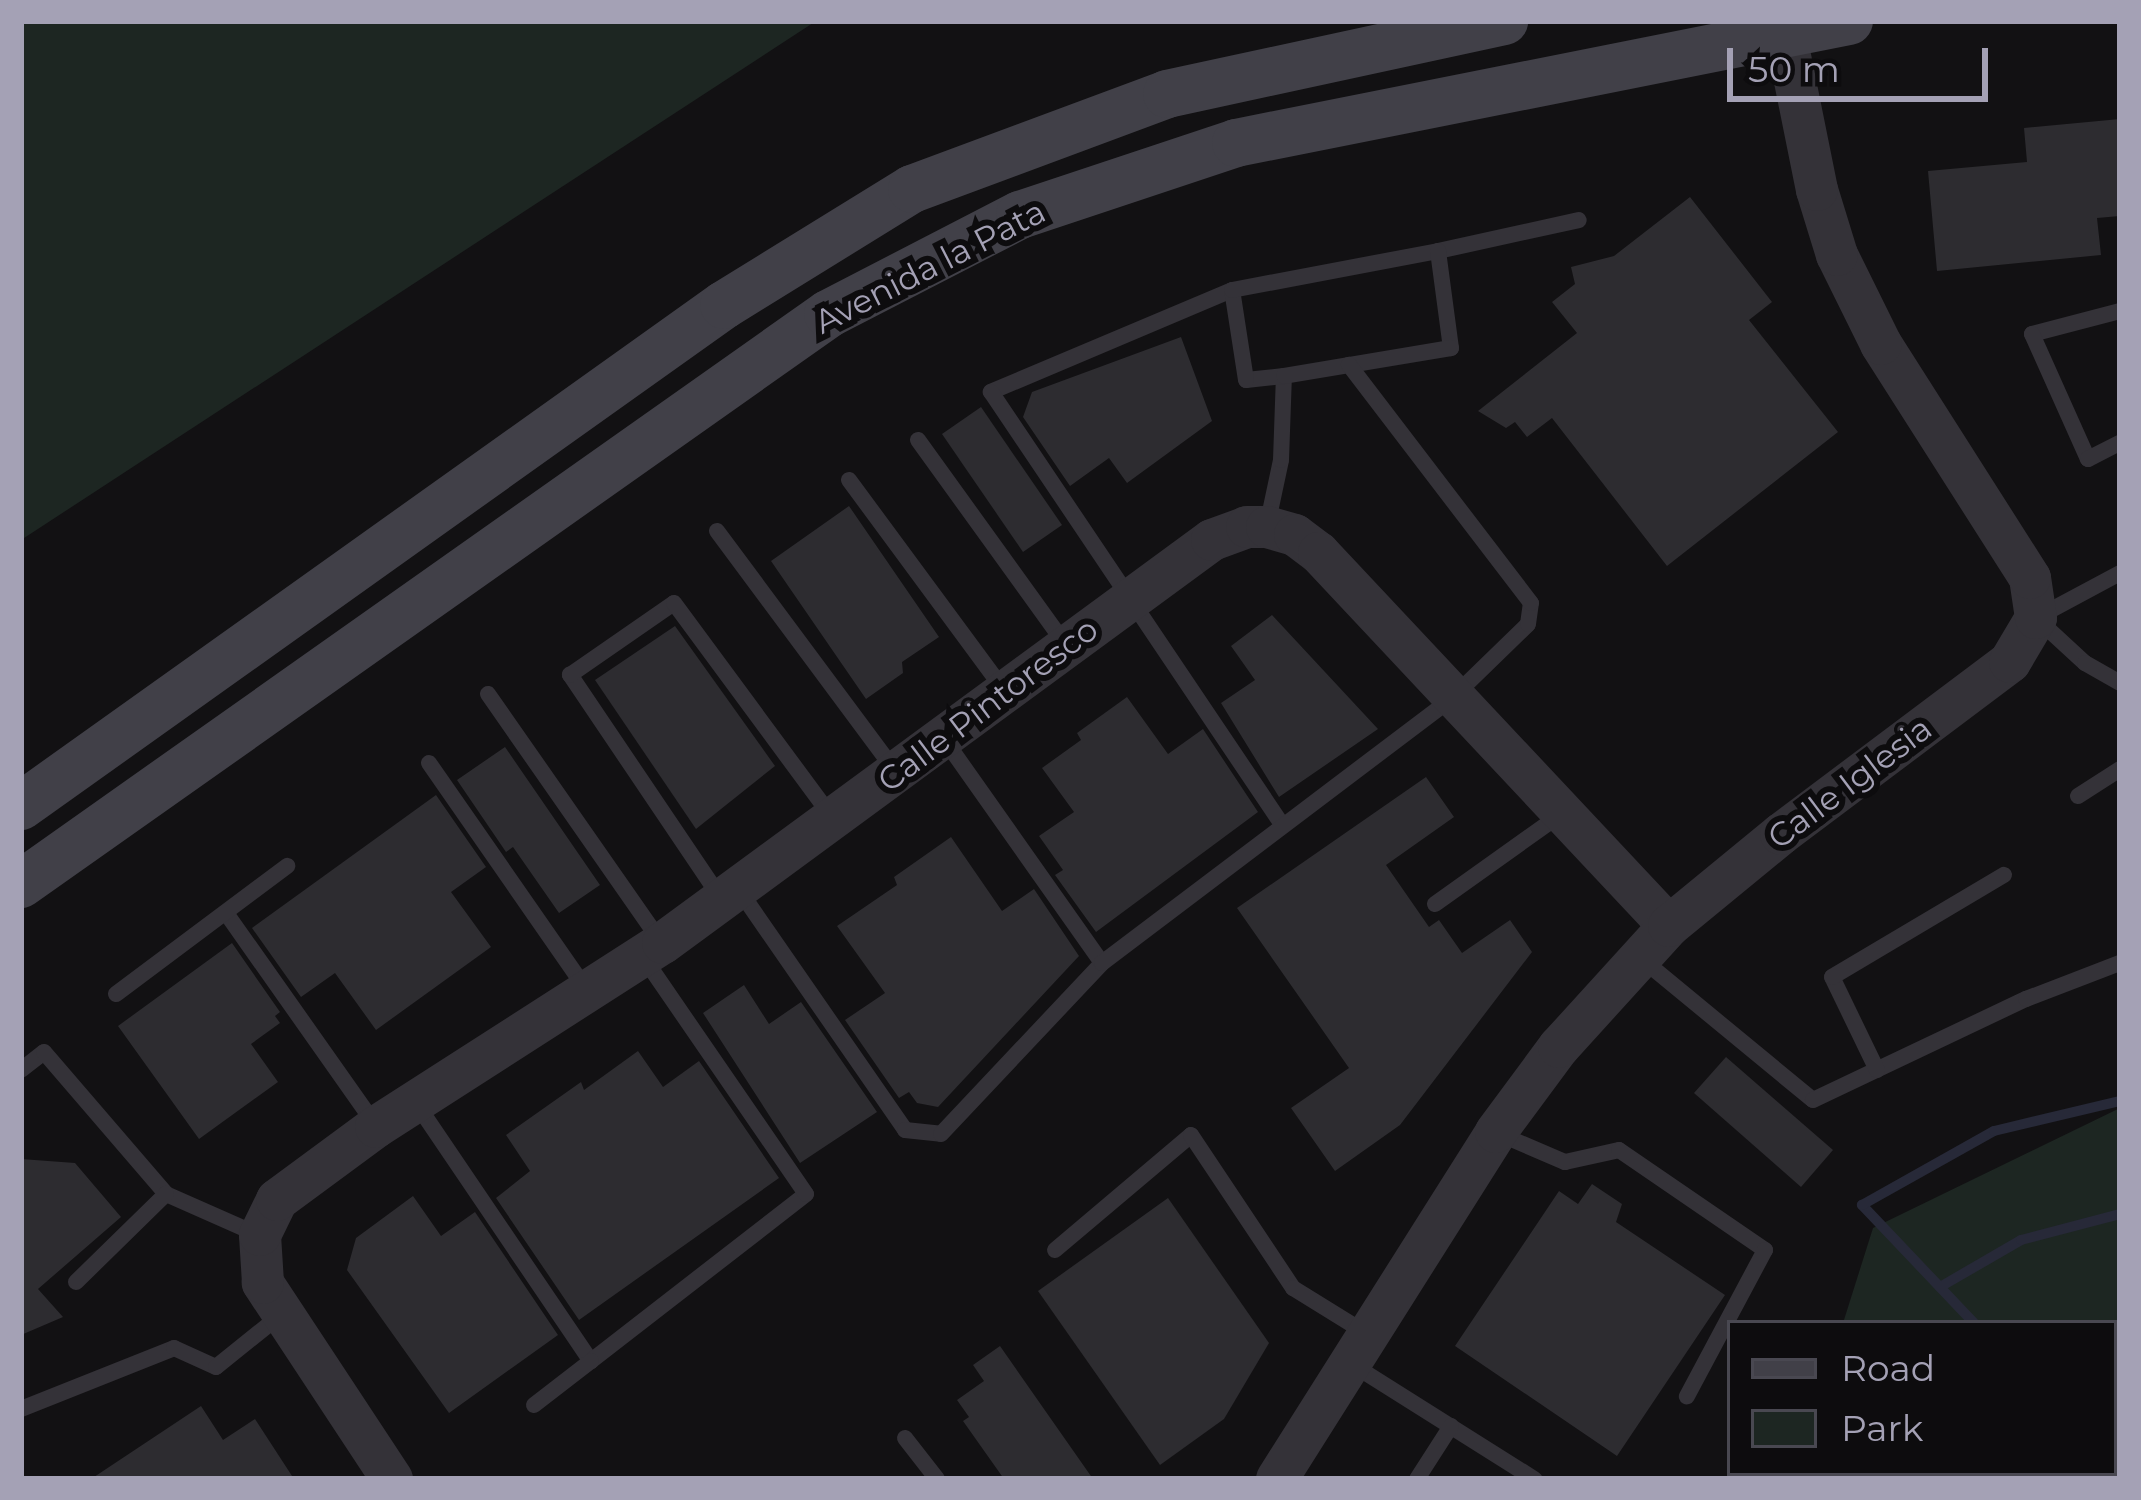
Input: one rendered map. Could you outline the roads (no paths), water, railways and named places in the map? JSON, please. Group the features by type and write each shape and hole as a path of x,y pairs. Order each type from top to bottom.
{"main road":[{"name":"Avenida la Pata","path":"21,806 724,305 912,189 1167,94 1504,21"},
{"name":"Avenida la Pata","path":"21,884 828,314 1021,215 1236,142 1784,28 1849,21"}],"street":[{"path":"1784,28 1816,190 1844,274 1881,344 2030,578 2036,618"},
{"path":"1267,527 1295,536 1329,562 1451,699 1669,926"},
{"name":"Calle Pintoresco","path":"260,1235 277,1200 376,1127 590,995 835,821 1130,596 1212,540 1267,527"},
{"name":"Calle Iglesia","path":"1277,1479 1496,1132 1559,1046 1669,926 1781,834 2010,662 2036,618"},
{"path":"260,1235 262,1283 392,1479"}],"lane":[{"path":"1281,823 991,392 1232,290 1579,220"},
{"path":"1232,290 1246,380 1451,348 1438,251"},
{"path":"2120,311 2032,334 2088,459 2120,443"},
{"path":"835,821 674,603 570,675 904,1130 941,1134 1102,963 1281,823 1451,699 1518,637 1531,603 1349,364"},
{"path":"1267,527 1280,460 1284,376"},
{"path":"918,440 1066,645"},
{"path":"849,480 1004,691"},
{"path":"717,531 898,774"},
{"path":"2120,573 2036,618 2085,663 2120,683"},
{"path":"488,694 806,1194 534,1405"},
{"path":"944,739 1102,963"},
{"path":"429,763 590,995"},
{"path":"2078,796 2120,769"},
{"path":"1436,904 1560,814"},
{"path":"116,994 287,866"},
{"path":"1877,1070 1832,977 2004,875"},
{"path":"226,913 376,1127"},
{"path":"1639,957 1813,1100 2026,999 2120,963"},
{"path":"21,1070 44,1052 166,1194 260,1235"},
{"path":"416,1102 591,1361"},
{"path":"1496,1132 1565,1162 1619,1150 1765,1250 1728,1320"},
{"path":"1055,1250 1191,1136 1294,1288 1451,1426 1534,1479"},
{"path":"76,1282 166,1194"},
{"path":"21,1409 174,1348 215,1367 282,1313"},
{"path":"1687,1396 1727,1321"},
{"path":"1417,1479 1451,1426"},
{"path":"905,1438 937,1479"}],"waterway":[{"path":"1971,1320 1862,1205 1994,1131 2120,1101"},
{"path":"1940,1287 2021,1240 2120,1214"},
{"path":"2117,1475 2120,1478"}]}
